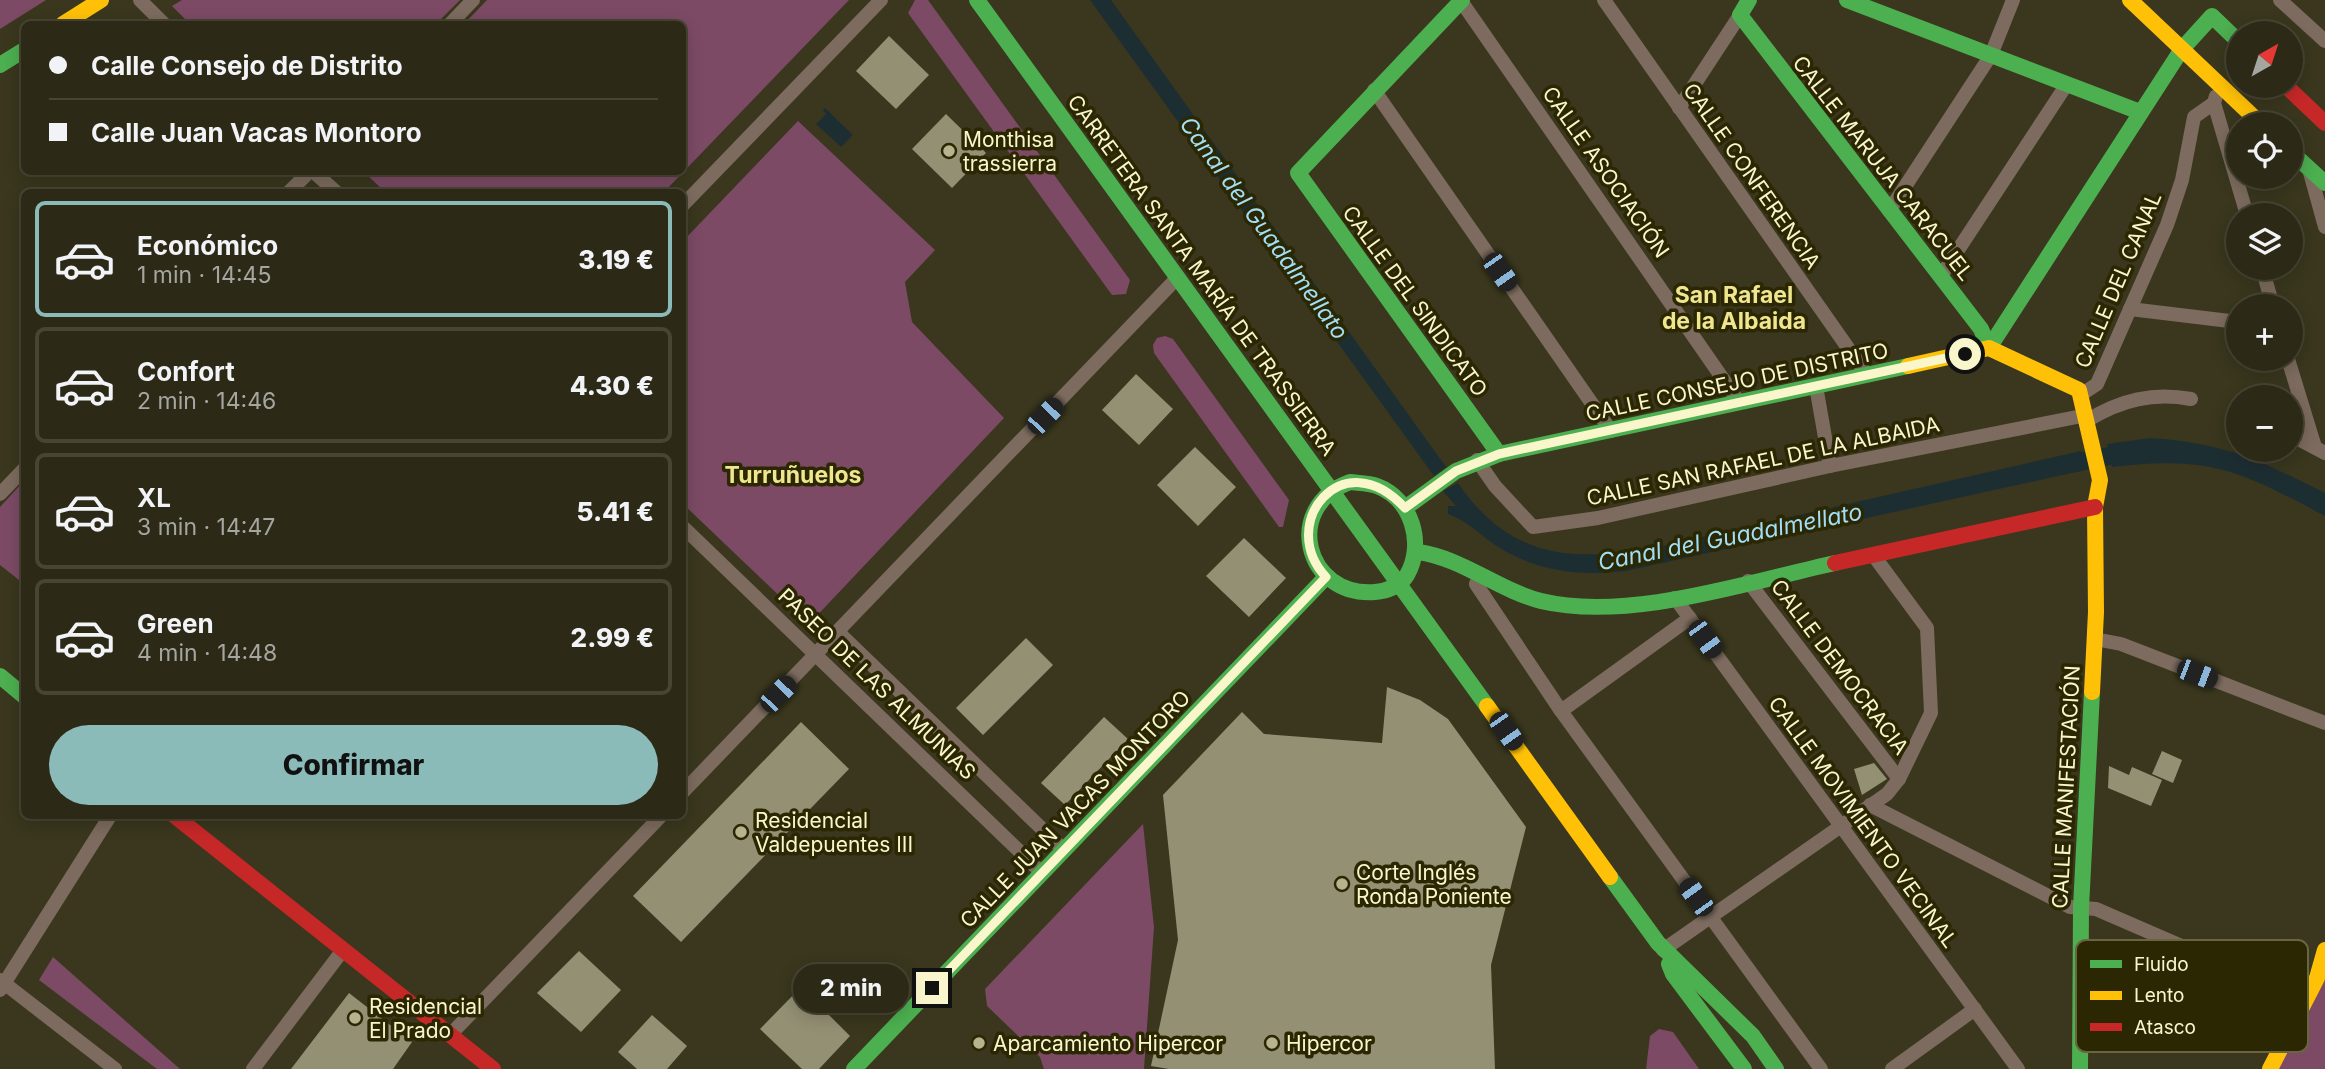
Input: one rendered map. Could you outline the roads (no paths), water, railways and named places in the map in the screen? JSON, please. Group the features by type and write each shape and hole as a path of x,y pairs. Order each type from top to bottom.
{"street":[{"path":"68,21 101,0"},
{"path":"139,0 161,21"},
{"path":"453,21 473,0"},
{"path":"686,202 881,0"},
{"name":"CARRETERA SANTA MARÍA DE TRASSIERRA","path":"977,0 1664,950"},
{"path":"1462,0 1374,90 1611,431"},
{"name":"CALLE ASOCIACIÓN","path":"1462,0 1739,402"},
{"name":"CALLE CONFERENCIA","path":"1604,0 1867,375"},
{"path":"1679,108 1749,0"},
{"path":"1847,0 2140,112"},
{"path":"1889,211 1992,55 2013,0"},
{"path":"2130,0 2248,112"},
{"path":"2280,0 2325,41"},
{"name":"CALLE MARUJA CARACUEL","path":"1740,15 1981,329 1989,348"},
{"path":"1418,552 1441,554 1480,576 1521,594 1581,609 1608,609 1675,598 2095,507 2099,480 2082,394 1989,348 2182,49 2212,16 2226,29"},
{"path":"0,65 21,52"},
{"path":"1941,276 2067,84"},
{"name":"CALLE DEL CANAL","path":"2082,394 2097,384 2167,225 2182,180 2194,117 2214,103 2221,87"},
{"name":"CALLE DEL SINDICATO","path":"1374,90 1298,173 1499,454"},
{"path":"2299,98 2325,123"},
{"path":"2214,103 2243,203"},
{"path":"2303,163 2325,183"},
{"path":"2308,168 2325,227"},
{"path":"292,189 308,175"},
{"path":"315,175 332,189"},
{"path":"686,789 1178,277"},
{"path":"2130,310 2226,321"},
{"name":"CALLE CONSEJO DE DISTRITO","path":"1405,508 1456,471 1477,460 1989,348"},
{"path":"2292,371 2320,450"},
{"path":"1816,386 1830,466"},
{"name":"CALLE SAN RAFAEL DE LA ALBAIDA","path":"1477,460 1495,486 1534,527 1598,519 1830,466 2088,417 2112,405 2137,398 2170,395 2191,399"},
{"path":"2303,441 2320,450"},
{"path":"0,494 21,471"},
{"path":"1350,482 1367,483 1390,494 1405,508 1414,526 1418,552 1410,573 1399,584 1367,594 1346,590 1326,577 1313,556 1309,531 1317,506 1332,490 1350,482"},
{"name":"CALLE MANIFESTACIÓN","path":"2080,940 2095,639 2095,507"},
{"name":"PASEO DE LAS ALMUNIAS","path":"686,530 1042,873"},
{"path":"1664,950 1887,794 1899,779 1931,713 1927,628 1874,556"},
{"path":"1480,576 1476,584 1561,711 1821,1069"},
{"name":"CALLE JUAN VACAS MONTORO","path":"854,1069 1326,577"},
{"name":"CALLE DEMOCRACIA","path":"1748,581 1899,779"},
{"name":"CALLE MOVIMIENTO VECINAL","path":"1675,598 1839,827 2018,1069"},
{"path":"1561,711 1690,618"},
{"name":"PASEO DE LAS ALMUNIAS","path":"838,632 1064,850"},
{"path":"2095,639 2121,644 2325,723"},
{"path":"0,676 21,694"},
{"path":"1870,805 2070,907 2096,909 2168,940"},
{"path":"108,819 1,984 115,1069"},
{"path":"179,819 493,1069"},
{"path":"450,1035 658,819"},
{"path":"253,1069 343,950"},
{"path":"1664,950 1673,974 1744,1069"},
{"path":"1664,950 1753,1036 1776,1069"},
{"path":"2308,995 2325,950"},
{"path":"1892,1069 1975,1009"},
{"path":"2270,1069 2279,1052"}],"water":[{"path":"1090,0 1111,0 1446,467 1434,476"},
{"path":"825,108 853,135 841,147 816,124 826,114 823,110"},
{"path":"2150,438 2176,440 2226,450 2226,462 2260,462 2325,493 2325,516 2270,488 2224,470 2175,463 2112,467 2107,444"},
{"path":"2081,451 2085,470 1626,571 1576,572 1529,562 1498,547 1448,514 1448,506 1456,506 1443,491 1458,483 1478,508 1500,528 1522,541 1546,550 1598,554 1658,547"}],"waterway":[{"name":"Canal del Guadalmellato","path":"2061,466 2133,451"}],"place":[{"name":"Monthisa trassierra","path":"949,151"},
{"name":"Residencial Valdepuentes III","path":"741,832"},
{"name":"Corte Inglés Ronda Poniente","path":"1342,884"},
{"name":"Residencial El Prado","path":"355,1018"},
{"name":"Aparcamiento Hipercor","path":"979,1043"},
{"name":"Hipercor","path":"1272,1043"}],"district":[{"name":"San Rafael de la Albaida","path":"1734,308"},
{"name":"Turruñuelos","path":"793,475"}]}
